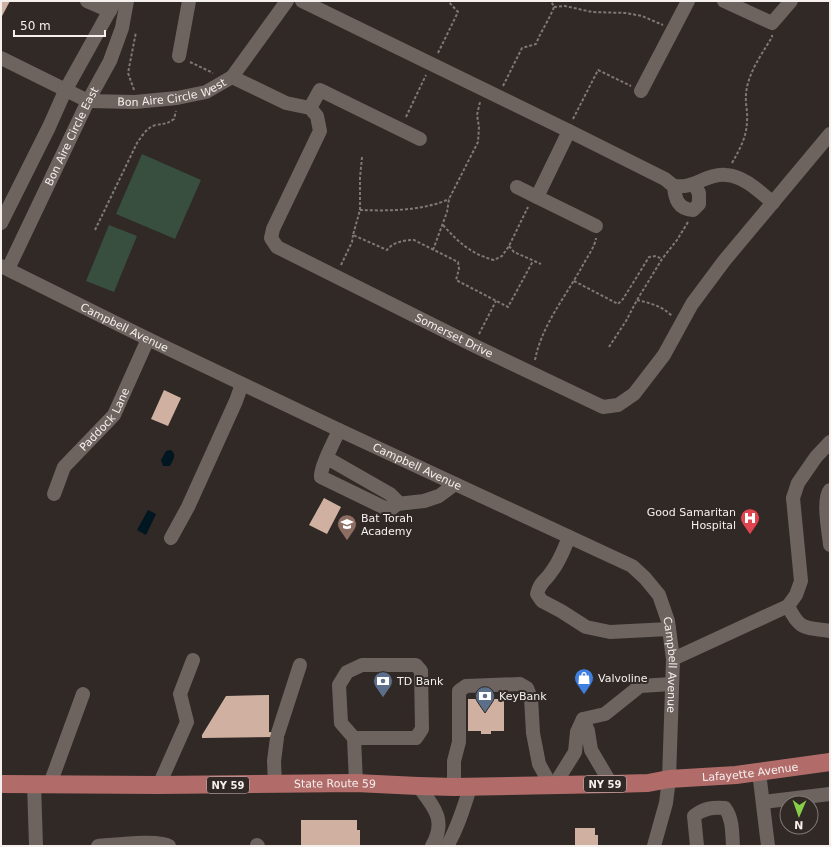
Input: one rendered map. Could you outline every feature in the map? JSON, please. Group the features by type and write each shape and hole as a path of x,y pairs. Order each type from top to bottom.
{"main road":[{"name":"Lafayette Avenue","path":"669,779 736,775 830,762"},
{"name":"State Route 59","path":"1,784 159,785 356,783 418,786 462,786 648,783 669,779"}],"street":[{"path":"1,223 49,127 65,91 112,6 87,1"},
{"name":"Bon Aire Circle East","path":"4,267 88,101 110,61 122,28 127,1"},
{"path":"179,56 189,1"},
{"name":"Bon Aire Circle West","path":"88,101 143,101 177,98 206,92 232,77 287,1"},
{"path":"302,1 570,131 665,179 674,186 694,184 712,175 726,174 743,179 773,203"},
{"path":"641,91 688,1"},
{"path":"724,1 772,23 790,1"},
{"path":"1,58 65,91 88,101"},
{"path":"232,77 286,103 310,108 320,90 420,139"},
{"name":"Somerset Drive","path":"310,108 317,116 320,131 272,229 271,238 277,247 336,275 473,345 603,407 618,405 634,394 664,355 692,304 724,261 830,134"},
{"path":"537,197 570,131"},
{"path":"674,186 675,196 679,203 686,210 693,210 699,204 699,193 694,184"},
{"path":"516,187 596,226"},
{"name":"Campbell Avenue","path":"4,267 242,384 632,566 646,578 659,595 668,621 673,659 669,779 666,803 654,846"},
{"name":"Paddock Lane","path":"54,494 64,467 114,415 148,339"},
{"path":"171,538 191,500 236,401 242,384"},
{"path":"339,430 320,474 321,476 324,479 385,508 392,509 397,504 424,501 439,496 455,484"},
{"path":"673,659 788,606 796,595 801,580 793,498 798,483 816,457 830,442"},
{"path":"327,458 390,494 397,501 397,504"},
{"path":"830,490 827,493 826,505 830,545"},
{"path":"569,537 561,557 552,572 539,586 537,594 542,601 586,627 610,632 669,629"},
{"path":"788,606 794,620 803,626 830,631"},
{"path":"159,785 187,722 180,694 193,660"},
{"path":"275,784 274,761 278,735 300,665"},
{"path":"354,738 416,738 422,729 421,671 416,665 362,665 347,672 339,685 341,724 354,738 356,783"},
{"path":"447,846 451,840 462,812 462,786 454,761 459,742 459,691 466,686 520,684 527,688 530,698 532,733 539,764 552,784 575,752 577,732 583,719"},
{"path":"583,719 605,714 640,686 672,684"},
{"path":"36,846 42,784 83,694"},
{"path":"583,719 588,731 591,750 611,784"},
{"path":"759,772 768,846"},
{"path":"418,786 434,806 439,820 436,840 432,846"},
{"path":"762,802 830,794"},
{"path":"697,846 694,816 703,809 716,807 725,808 729,813 731,819 733,846"},
{"path":"98,846 154,843 166,843 169,846"}],"path":[{"path":"498,96 522,48 536,44 551,16 554,7 551,1"},
{"path":"554,7 565,6 592,12 621,12 642,16 656,21 672,30"},
{"path":"726,174 742,146 746,131 747,119 746,95 751,74 772,37 772,23"},
{"path":"136,27 128,74 135,93 143,101"},
{"path":"179,56 207,71 232,77"},
{"path":"570,131 573,120 598,70 641,91"},
{"path":"433,250 443,225 449,199 478,142 479,127 477,115 480,100 485,90"},
{"path":"95,230 137,143 146,130 155,125 166,124 174,119 177,98"},
{"path":"336,275 352,242 360,210 360,178 362,157"},
{"path":"443,225 459,242 483,257 494,260 502,256 509,246 530,204 537,197"},
{"path":"360,210 403,210 439,204 449,199"},
{"path":"609,347 662,259 688,223 693,210"},
{"path":"530,372 540,340 596,240 596,226"},
{"path":"353,235 387,250 390,246 407,240 414,240 458,262 460,269 456,280 508,308 533,261"},
{"path":"509,246 514,252 541,264"},
{"path":"574,281 618,304 623,299 650,257 656,256 662,259"},
{"path":"637,300 656,304 668,312 680,326"},
{"path":"473,345 496,301"}],"green space":[{"path":"142,154 201,180 175,239 116,214"},
{"path":"109,225 137,236 114,292 86,281"}],"water":[{"path":"171,450 174,454 174,458 170,466 163,466 161,460 166,451"},
{"path":"148,510 156,514 146,535 137,530"}],"building":[{"path":"1,1 10,1 1,18"},
{"path":"164,390 181,398 168,426 151,419"},
{"path":"324,498 341,507 327,534 309,525"},
{"path":"269,695 269,732 277,733 275,737 202,738 202,735 226,696"},
{"path":"468,699 504,699 504,731 491,731 491,734 481,734 481,731 468,731"},
{"path":"301,820 357,820 357,830 360,830 360,846 301,846"},
{"path":"575,828 595,828 595,835 598,835 598,846 575,846"}],"place":[{"name":"Good Samaritan Hospital","path":"750,535"},
{"name":"Bat Torah Academy","path":"347,541"},
{"name":"Valvoline","path":"584,695"},
{"name":"TD Bank","path":"383,698"},
{"name":"KeyBank","path":"485,713"}]}
